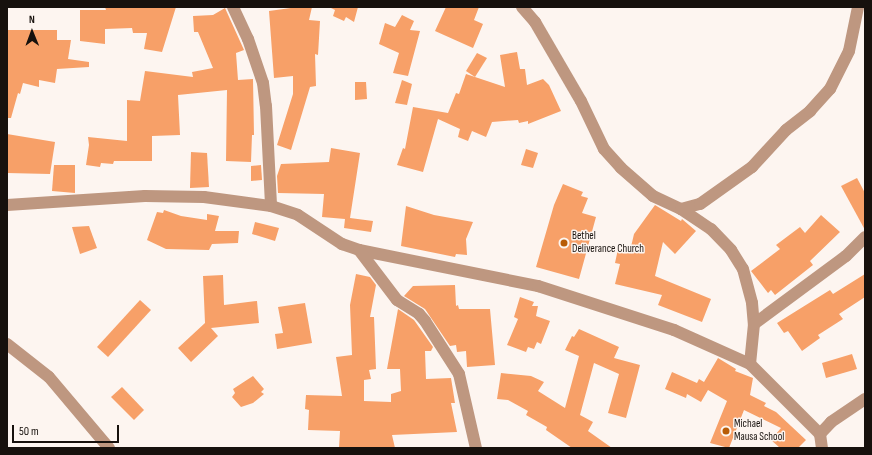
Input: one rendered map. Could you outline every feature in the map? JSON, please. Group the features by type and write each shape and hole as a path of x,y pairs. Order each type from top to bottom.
{"street":[{"path":"234,7 248,39 263,83 266,106 271,206"},
{"path":"522,7 535,22 581,101 604,149 621,168 653,196 681,209 711,229 731,250 743,269 752,303 754,324 750,364"},
{"path":"681,209 700,204 752,167 786,130 810,111 830,89 849,51 858,7"},
{"path":"7,205 145,196 204,196 271,206 298,215 342,244 359,250 538,286 674,330 750,364 820,434 822,448"},
{"path":"754,324 846,256 865,237"},
{"path":"359,250 397,300 425,321 459,374 471,446"},
{"path":"7,344 49,377 109,448"},
{"path":"820,434 831,422 865,399"}],"building":[{"path":"105,7 176,7 162,52 144,49 147,33 133,33 132,28 105,29 105,44 80,41 80,10 106,10"},
{"path":"298,7 312,7 309,20 320,21 318,55 315,54 316,86 310,87 291,150 277,145 293,94 293,76 274,78 269,11"},
{"path":"329,7 358,7 354,22 346,17 344,21 333,16 335,10"},
{"path":"446,7 479,7 474,20 483,24 473,48 435,31"},
{"path":"225,8 244,50 236,53 238,80 253,79 254,135 252,135 251,162 226,161 227,90 178,95 180,135 152,136 152,161 114,161 113,164 101,163 100,167 86,165 89,145 88,137 127,141 127,100 140,101 145,71 193,77 192,72 213,68 198,32 194,32 193,16 213,15"},
{"path":"402,15 414,21 410,30 420,31 408,76 393,73 399,53 379,44 385,23 395,27"},
{"path":"7,30 57,30 57,40 71,40 68,59 89,62 89,67 57,69 55,83 39,80 39,87 23,83 20,94 18,93 11,118 7,118"},
{"path":"517,52 520,69 525,69 527,85 543,79 549,85 561,111 528,124 528,121 519,123 518,120 492,122 486,137 472,131 468,141 458,137 460,129 438,119 423,172 397,165 403,148 405,149 413,107 448,113 456,93 459,94 466,74 505,87 500,55"},
{"path":"477,53 487,58 475,77 466,71"},
{"path":"402,80 412,84 407,105 395,103"},
{"path":"355,82 366,82 367,99 355,100"},
{"path":"7,134 55,142 50,174 7,173"},
{"path":"331,148 360,153 350,218 373,221 371,232 344,228 345,219 322,217 324,194 278,193 277,176 281,164 329,162"},
{"path":"526,149 538,153 533,168 521,165"},
{"path":"191,152 207,153 209,187 190,188"},
{"path":"54,165 75,165 75,193 52,191"},
{"path":"261,165 262,180 251,181 251,166"},
{"path":"857,178 865,193 865,230 841,186"},
{"path":"563,184 583,192 581,196 588,198 582,213 596,217 579,279 536,267 554,205"},
{"path":"655,205 681,221 682,219 696,231 675,254 663,242 655,276 711,299 702,322 658,305 662,295 615,284 620,264 615,263 618,249 630,251 634,234"},
{"path":"406,206 434,215 473,222 466,239 467,255 456,254 455,257 401,246"},
{"path":"164,210 181,216 207,220 207,214 219,216 215,231 239,231 238,243 212,244 209,250 166,249 147,240 157,212 163,213"},
{"path":"821,215 840,232 810,261 813,265 775,295 771,290 768,293 751,271 780,249 776,245 800,227 805,233"},
{"path":"255,222 279,228 275,241 252,234"},
{"path":"89,226 97,248 80,254 72,227"},
{"path":"356,274 370,277 376,285 370,317 374,317 376,369 369,370 371,379 364,380 364,401 391,402 391,394 401,391 400,369 387,369 398,309 414,320 433,347 431,351 425,351 426,379 451,378 455,403 451,403 457,432 392,435 395,448 339,448 340,431 308,430 309,410 305,409 306,395 342,396 336,357 352,355 350,305"},
{"path":"865,274 865,297 839,314 843,319 818,335 820,338 802,351 788,331 784,333 777,323 830,290 833,294"},
{"path":"223,275 224,305 257,301 259,323 211,328 218,336 191,362 178,348 205,323 203,276"},
{"path":"455,285 456,306 458,305 459,309 490,309 495,365 467,367 466,351 457,352 456,345 450,346 425,309 404,296 413,286"},
{"path":"520,297 534,302 532,306 538,306 536,316 550,321 541,344 537,342 534,349 528,347 526,352 507,345 518,319 514,317"},
{"path":"140,300 151,310 108,357 97,347"},
{"path":"305,303 312,343 277,349 275,334 283,333 278,307"},
{"path":"579,329 619,347 614,358 640,365 626,418 608,413 619,374 594,363 580,415 593,422 588,431 612,448 572,448 546,430 547,427 526,415 528,411 508,400 497,399 501,373 531,376 544,382 538,391 565,408 579,356 565,350 572,336 574,337"},
{"path":"852,354 857,369 826,378 822,363"},
{"path":"718,358 736,369 735,371 753,378 750,395 766,403 764,406 776,412 806,440 798,448 780,448 771,440 781,428 744,410 729,448 710,443 727,401 708,390 701,402 687,394 686,398 665,389 672,372 697,383 699,379 704,382"},
{"path":"253,376 264,389 261,392 264,394 253,403 241,407 232,397 235,393 233,389"},
{"path":"122,387 144,410 134,420 111,397"}],"place":[{"name":"Bethel Deliverance Church","path":"564,243"},
{"name":"Michael Mausa School","path":"726,431"}]}
